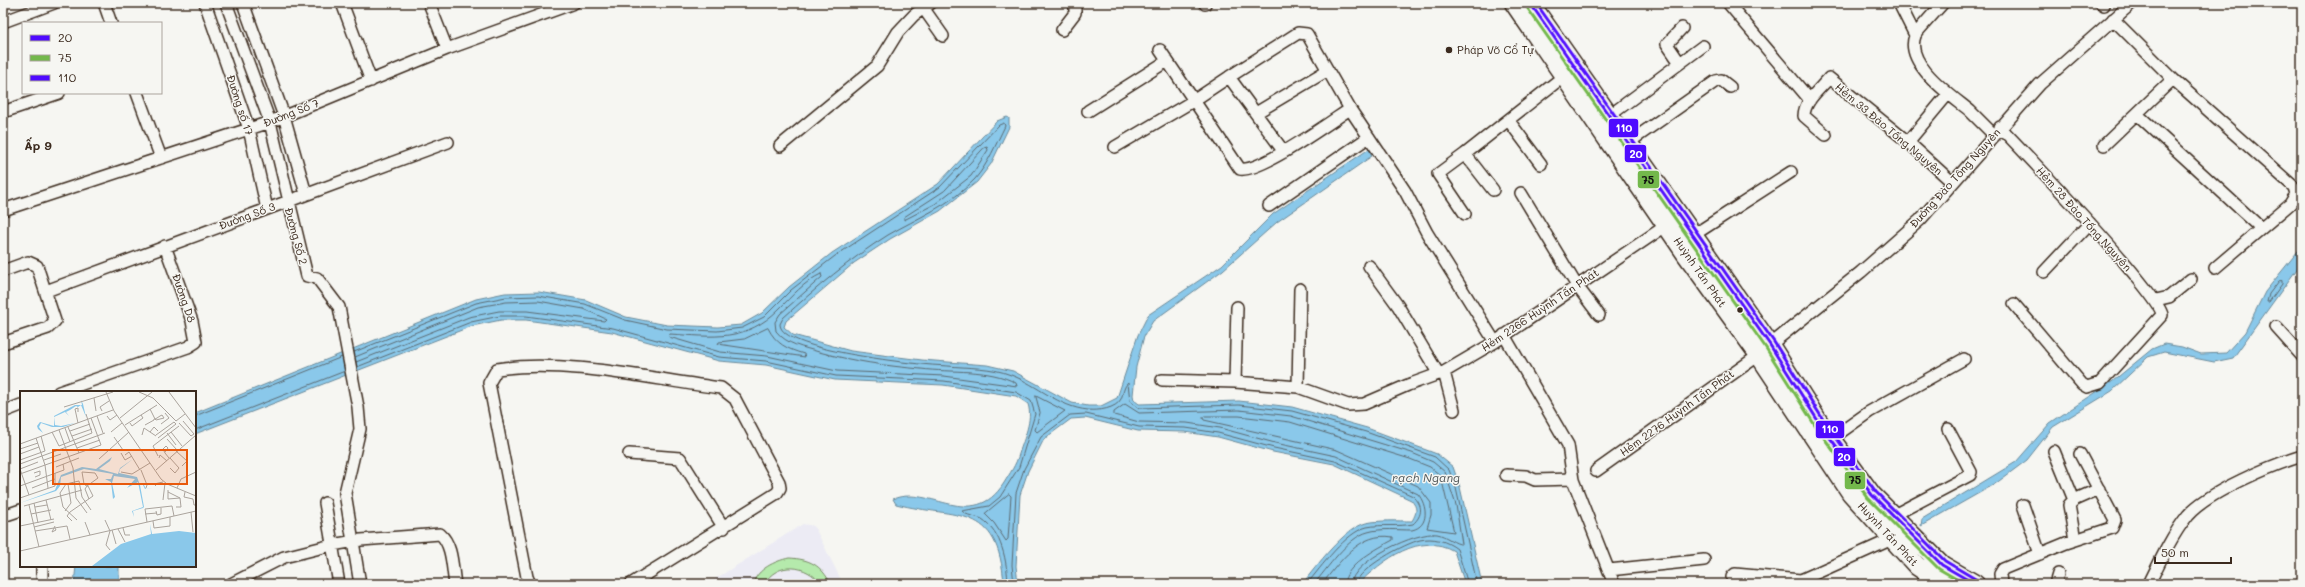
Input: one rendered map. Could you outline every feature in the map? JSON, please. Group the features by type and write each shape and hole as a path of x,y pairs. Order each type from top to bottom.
{"main road":[{"name":"Huỳnh Tấn Phát","path":"1514,3 1667,225 1764,350 1872,495 1942,565 1975,584"},
{"name":"Huỳnh Tấn Phát","path":"1530,3 1692,236 1764,350 1850,493 1917,566 1925,578 1944,584"}],"street":[{"path":"3,22 54,3"},
{"path":"104,3 111,22"},
{"name":"Đường số 17","path":"205,3 249,129 267,209"},
{"name":"Đường số 17","path":"226,3 270,122 287,201"},
{"path":"243,3 284,116 306,194"},
{"path":"342,3 371,81"},
{"path":"429,3 447,49"},
{"name":"Đường Số 7","path":"3,210 270,122 447,49 574,3"},
{"path":"1062,30 1075,13 1075,3"},
{"path":"1728,3 1810,100"},
{"path":"1899,3 1915,35 1942,3"},
{"name":"Đường Đào Tông Nguyên","path":"1764,350 1920,220 2040,84 2132,3"},
{"path":"780,146 877,66 898,32 914,15 927,6 943,36"},
{"path":"2113,19 2173,79 2294,187 2296,194 2290,204 2215,268"},
{"path":"1680,63 1667,44 1682,28"},
{"path":"1115,147 1193,101 1229,77 1302,33 1307,34 1350,109 1405,191 1427,233 1499,338 1568,445 1573,479 1614,584"},
{"name":"Hẻm 28 Đào Tống Nguyên","path":"1915,35 1913,46 1916,57 1936,84 1997,131 2090,223 2156,300 2162,315 2100,382 2088,387 2082,384 2014,304"},
{"path":"1609,116 1703,46"},
{"path":"1160,50 1240,169 1252,168 1284,152 1350,109"},
{"path":"1088,111 1167,60"},
{"path":"1256,113 1328,70"},
{"path":"1465,214 1438,174 1509,121 1564,76"},
{"path":"1229,77 1284,152"},
{"name":"Hẻm 33 Đào Tống Nguyên","path":"1826,135 1804,116 1810,100 1829,78 1908,142 1952,182"},
{"path":"2104,146 2173,79"},
{"path":"1628,143 1716,81 1721,80 1730,87"},
{"path":"3,112 56,94"},
{"path":"137,94 161,158"},
{"path":"1908,142 1948,94"},
{"path":"2137,114 2261,228"},
{"path":"1509,121 1541,164"},
{"path":"1269,206 1369,137"},
{"name":"Đường Số 3","path":"46,291 448,142"},
{"path":"1465,154 1493,190"},
{"path":"1692,236 1791,172"},
{"path":"1521,193 1577,286 1599,316"},
{"name":"Đường Số 2","path":"287,201 307,276 317,278 339,307 358,407 360,429 344,493 352,542"},
{"path":"2044,272 2090,223"},
{"name":"Hẻm 2266 Huỳnh Tấn Phát","path":"1162,380 1235,382 1298,387 1353,406 1364,404 1408,384 1441,372 1499,338 1667,225"},
{"name":"Đường D8","path":"61,391 188,347 196,342 194,329 166,246"},
{"path":"3,271 28,262 38,266 55,321 48,328 3,343"},
{"path":"1369,266 1398,306 1441,372 1454,410"},
{"path":"2156,300 2169,297 2191,278"},
{"path":"1298,387 1300,289"},
{"path":"1235,382 1237,307"},
{"path":"2276,326 2302,356"},
{"name":"Hẻm 2276 Huỳnh Tấn Phát","path":"1596,471 1764,350"},
{"path":"1831,439 1869,412 1964,359"},
{"path":"530,584 527,577 489,382 497,370 524,366 554,366 721,388 735,399 779,482 780,488 777,493 724,528 631,584"},
{"path":"3,412 20,405"},
{"path":"1892,516 1970,475 1971,472 1948,429"},
{"path":"2054,451 2074,500"},
{"path":"629,454 680,458 724,528"},
{"path":"2000,584 2000,574 2004,569 2075,540 2112,528 2115,524 2115,520 2080,454"},
{"path":"2149,584 2165,552 2188,515 2203,501 2234,485 2302,456"},
{"path":"1506,475 1526,476 1535,480 1573,479"},
{"path":"2075,540 2068,508 2074,500 2098,489"},
{"path":"325,503 339,584"},
{"path":"2023,504 2040,554"},
{"path":"3,516 20,510"},
{"path":"231,584 249,580 284,557 332,545 440,534 446,538 455,584"},
{"path":"1733,584 1732,577 1735,574 1801,580 1892,540"},
{"path":"352,542 360,584"},
{"path":"1609,570 1704,560"},
{"path":"42,567 42,584"}],"shaded area":[{"path":"803,524 814,526 843,584 707,584"}],"green space":[{"path":"789,558 803,560 814,564 823,572 831,584 821,584 808,572 792,568 776,571 764,584 753,584 758,574 767,566"}],"water":[{"name":"rạch Ngang","path":"1007,117 1009,118 1009,127 991,164 977,182 940,211 890,239 854,263 786,321 784,327 793,335 851,351 922,360 987,365 1013,371 1072,403 1088,406 1101,406 1117,398 1138,335 1148,315 1222,265 1273,214 1369,149 1372,156 1277,222 1223,270 1153,321 1144,336 1136,367 1133,395 1134,400 1139,404 1239,401 1292,407 1367,428 1437,454 1453,467 1460,487 1482,584 1465,584 1454,551 1441,546 1428,544 1415,546 1390,558 1358,584 1302,584 1331,549 1348,533 1357,527 1371,522 1412,521 1416,510 1415,505 1411,500 1334,464 1273,452 1218,437 1185,432 1138,431 1085,418 1071,419 1044,439 1028,471 1020,495 1016,566 1018,584 1004,584 1000,558 993,539 984,527 971,519 956,515 896,504 893,499 907,496 921,497 965,506 978,504 992,497 1004,483 1015,465 1029,423 1028,404 1016,396 943,385 835,380 766,365 719,361 612,332 526,320 501,320 472,326 196,434 196,413 476,299 505,293 539,292 586,300 626,317 667,325 718,327 741,325 762,313 789,287 832,253 938,184 997,121"},
{"path":"2302,246 2302,262 2233,358 2214,362 2164,352 2148,357 2112,391 2053,427 2027,460 1995,484 1921,526 1922,519 2016,462 2050,423 2113,381 2152,349 2164,344 2182,347 2201,354 2226,353 2245,332 2265,292"},
{"path":"76,567 119,567 119,584 74,584"}],"transit line":[{"name":"20","path":"1530,3 1770,345 1820,424 1872,495 1942,565 1975,584"},
{"name":"110","path":"1536,3 1774,342 1824,421 1876,492 1945,561 1977,580"},
{"name":"75","path":"1526,6 1766,348 1816,427 1868,498 1939,569 1965,584"}],"place":[{"name":"Pháp Võ Cổ Tự","path":"1449,50"}],"district":[{"name":"Ấp 9","path":"38,146"}]}
